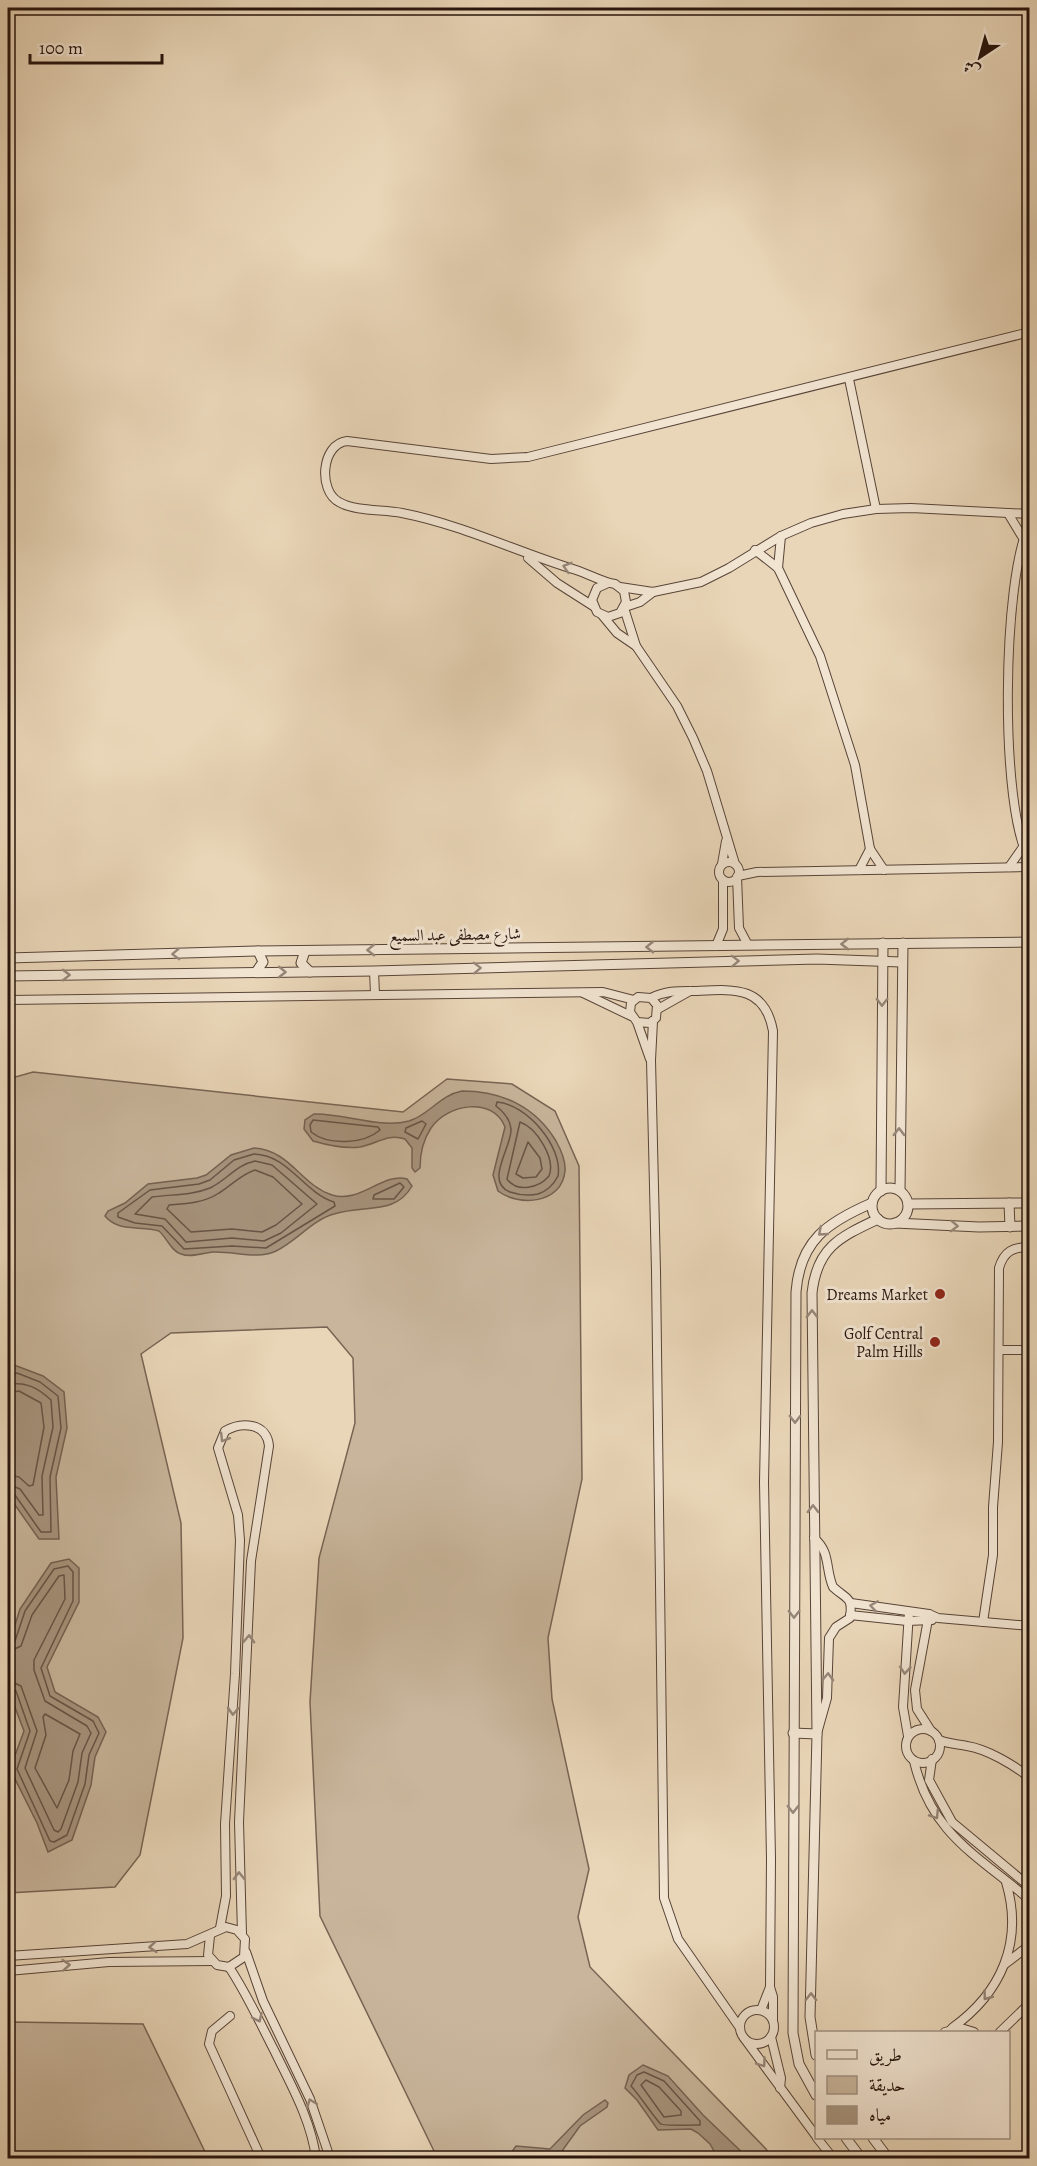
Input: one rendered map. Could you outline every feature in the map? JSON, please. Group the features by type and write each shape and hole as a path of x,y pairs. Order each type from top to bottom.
{"street":[{"path":"1029,332 849,379 519,458 491,459 347,441 333,445 329,451 327,486 329,493 341,504 430,519 469,530 525,555 620,587 653,592 701,582 729,568 781,536 811,523 876,508 1029,514"},
{"path":"849,379 876,508"},
{"path":"1009,515 1023,538"},
{"path":"1029,524 1023,538 1011,617 1007,693 1010,755 1023,847 1029,860"},
{"path":"778,568 778,546 781,536"},
{"path":"755,550 778,568 808,627 838,705 855,765 870,849 884,870"},
{"path":"525,555 557,583 593,606 617,633 636,646"},
{"path":"593,606 593,593 602,584 608,583"},
{"path":"620,587 626,596 624,608 636,646 677,706 711,783 726,841 736,865 739,928 748,945"},
{"path":"602,615 615,616 624,608 640,602 653,592"},
{"path":"716,946 723,929 723,880 719,873 726,841"},
{"path":"1009,867 1023,847"},
{"path":"859,870 870,849"},
{"path":"722,864 728,862 757,872"},
{"path":"723,880 731,881 738,876 757,872 1029,867"},
{"name":"شارع مصطفى عبد السميع","path":"8,958 258,951 1029,942"},
{"path":"881,1191 883,943"},
{"path":"895,1223 904,1218 908,1204 900,1191 903,943"},
{"path":"256,972 263,962 258,951"},
{"path":"305,951 300,963 310,972"},
{"name":"شارع مصطفى عبد السميع","path":"8,976 374,971 806,960 901,962"},
{"path":"374,971 375,994"},
{"path":"651,1060 630,1007 634,1000 642,996 651,998 667,992 732,989 747,993 765,1007 773,1031 764,1482 771,1868 770,1987 775,2026 771,2037 778,2061 780,2088"},
{"path":"690,991 658,1009 653,1021 651,1060 664,1898 678,1939 740,2028 744,2038 815,2134"},
{"path":"582,992 645,1024 653,1021"},
{"path":"8,1000 582,992 603,992 634,1000"},
{"path":"651,998 658,1009"},
{"path":"815,2093 799,2064 793,2033 794,1475 798,1272 804,1254 815,1238 847,1214 872,1203 881,1191 891,1188 900,1191"},
{"path":"872,1203 874,1213 885,1223 1029,1226"},
{"path":"1009,1203 1010,1227"},
{"path":"908,1204 1029,1203"},
{"path":"815,2049 810,2017 817,1734 813,1475 814,1277 819,1261 829,1248 842,1237 878,1219"},
{"path":"983,1623 993,1555 999,1268 1009,1251 1029,1247"},
{"path":"999,1350 1029,1350"},
{"path":"220,1928 226,1896 225,1824 235,1674 238,1515 218,1448 225,1431 244,1424 257,1427 268,1440 269,1446 263,1498 253,1539 239,1821 242,1934 263,2001 310,2098 330,2158"},
{"path":"794,1475 813,1475"},
{"path":"814,1538 826,1553 833,1587 851,1603 909,1612 928,1618"},
{"path":"817,1734 826,1698 830,1638 836,1627 849,1620 851,1603"},
{"path":"909,1612 903,1707 908,1736 906,1746 914,1761 919,1784 944,1828 1029,1900"},
{"path":"850,1615 907,1621 938,1617 1029,1626"},
{"path":"928,1618 915,1690 917,1709 939,1740 955,1746 967,1746 998,1758 1029,1778"},
{"path":"235,1674 247,1675"},
{"path":"908,1736 921,1729 931,1731"},
{"path":"794,1733 817,1734"},
{"path":"939,1740 939,1751 932,1759 929,1780 952,1822 1029,1887"},
{"path":"914,1761 932,1759"},
{"path":"948,2030 984,2001 1005,1964 1012,1922 1006,1880"},
{"path":"8,1956 187,1944 210,1936 220,1928 232,1928 242,1934"},
{"path":"210,1936 207,1949 212,1961"},
{"path":"1005,1964 1029,1945"},
{"path":"229,1967 240,1962 246,1951"},
{"path":"25,1956 25,1968"},
{"path":"8,1971 109,1962 212,1961 229,1967 252,2004 304,2110 313,2138 316,2158"},
{"path":"761,2010 770,1987"},
{"path":"1001,2031 1029,2003"},
{"path":"725,2007 744,2015"},
{"path":"740,2028 744,2015 750,2011 761,2010 773,2019"},
{"path":"230,2016 212,2031 209,2044 261,2158"},
{"path":"744,2038 758,2044 771,2037"},
{"path":"819,2139 833,2158"},
{"path":"847,2139 861,2158"},
{"path":"874,2139 888,2158"}],"green space":[{"path":"33,1072 403,1112 447,1079 512,1084 555,1111 579,1166 582,1479 548,1638 552,1699 589,1869 578,1917 590,1967 766,2149 772,2158 433,2158 434,2151 320,1916 310,1702 319,1558 355,1423 353,1358 327,1327 171,1333 141,1354 181,1523 183,1638 140,1855 115,1887 8,1893 8,1079"},
{"path":"10,2022 143,2024 208,2158 8,2158"}],"water":[{"path":"462,1091 503,1098 516,1103 538,1118 556,1141 564,1159 565,1171 562,1182 556,1190 548,1196 528,1200 507,1196 498,1191 493,1175 505,1127 499,1117 481,1107 458,1109 438,1120 426,1137 421,1152 420,1168 415,1172 412,1168 412,1148 405,1139 392,1137 366,1146 343,1147 313,1141 304,1129 305,1120 314,1114 386,1123 409,1121 454,1093"},
{"path":"254,1148 277,1155 312,1184 332,1195 342,1197 352,1195 398,1178 407,1179 412,1186 397,1202 345,1211 326,1217 284,1247 261,1255 213,1252 185,1255 174,1250 159,1231 124,1227 105,1216 108,1211 125,1203 148,1184 206,1175 231,1155"},
{"path":"14,1365 43,1376 64,1392 67,1428 56,1477 59,1539 39,1539 8,1495 10,1425 8,1373"},
{"path":"69,1559 79,1568 79,1602 47,1667 55,1692 98,1717 106,1732 95,1757 91,1785 72,1840 48,1852 37,1823 10,1769 24,1731 8,1689 8,1647 20,1609 51,1563"},
{"path":"643,2065 668,2076 703,2115 748,2158 718,2158 710,2144 691,2129 658,2130 637,2100 625,2088 629,2075"},
{"path":"605,2100 608,2103 607,2107 580,2126 557,2158 507,2158 516,2146 550,2149 583,2115"}],"place":[{"name":"Dreams Market","path":"940,1294"},
{"name":"Golf Central Palm Hills","path":"935,1342"}]}
